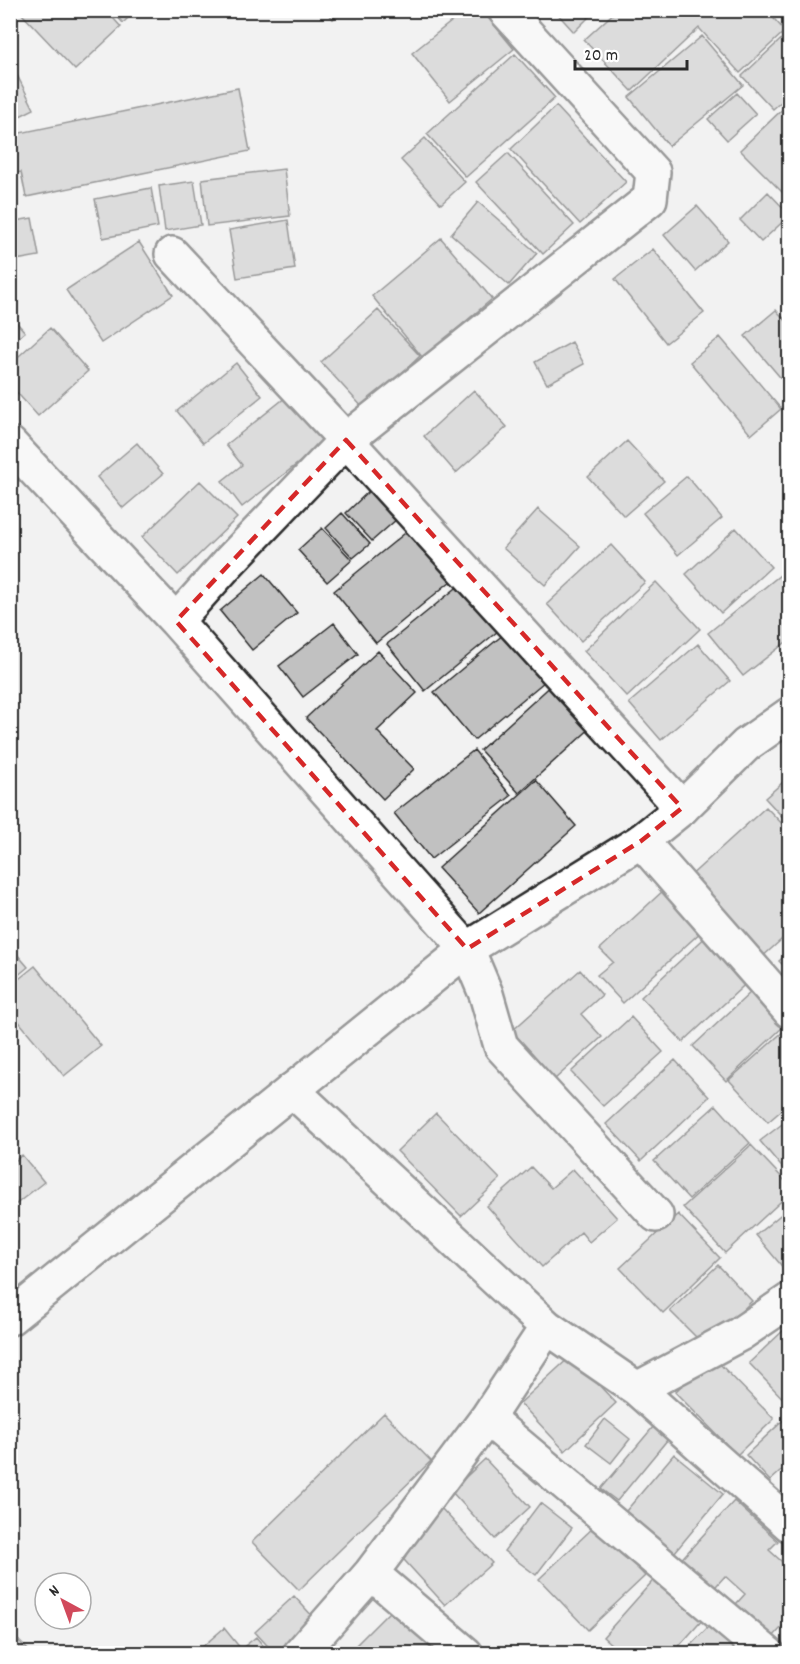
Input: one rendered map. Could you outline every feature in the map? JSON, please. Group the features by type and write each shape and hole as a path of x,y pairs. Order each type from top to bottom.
{"street":[{"path":"176,621 346,440 650,199 653,172 505,10"},
{"path":"172,254 346,440 682,808"},
{"path":"10,444 176,621 467,949 486,994 501,1046 656,1215"},
{"path":"10,1318 467,949 641,841 682,808 746,745 789,714"},
{"path":"641,841 789,1011"},
{"path":"292,1090 547,1327 637,1389 789,1525"},
{"path":"637,1389 740,1334 789,1300"},
{"path":"300,1653 371,1573 487,1418 547,1327"},
{"path":"487,1418 768,1653"},
{"path":"371,1573 466,1653"}],"highlighted area":[{"path":"346,440 682,808 641,841 467,949 176,621"}],"building":[{"path":"106,10 121,27 75,70 19,11"},
{"path":"111,10 136,10 123,23"},
{"path":"326,10 342,10 333,19"},
{"path":"466,10 482,10 514,49 450,101 412,53"},
{"path":"554,10 596,10 574,32"},
{"path":"617,10 766,10 785,31 740,73 699,28 632,91 584,40"},
{"path":"790,31 790,94 773,109 742,76"},
{"path":"702,36 743,85 669,146 629,97"},
{"path":"515,54 555,98 466,177 427,134"},
{"path":"15,71 34,109 10,121 10,73"},
{"path":"238,88 250,151 26,197 21,172 10,174 10,135"},
{"path":"737,93 756,114 727,140 708,119"},
{"path":"790,102 790,200 740,150"},
{"path":"556,106 626,182 580,224 511,149"},
{"path":"425,138 465,182 441,204 401,160"},
{"path":"508,153 574,225 543,254 476,182"},
{"path":"284,169 290,216 207,226 202,179"},
{"path":"194,181 201,225 165,231 159,186"},
{"path":"151,188 158,227 103,238 95,199"},
{"path":"768,192 790,215 761,242 740,220"},
{"path":"478,202 537,253 509,285 451,234"},
{"path":"697,206 728,241 695,271 664,235"},
{"path":"32,218 39,256 10,261 10,222"},
{"path":"288,220 295,269 237,278 229,230"},
{"path":"441,238 492,299 423,358 372,296"},
{"path":"139,242 173,295 101,343 66,290"},
{"path":"653,249 704,313 666,343 615,279"},
{"path":"378,310 420,356 364,409 321,362"},
{"path":"776,310 790,325 790,389 745,336"},
{"path":"10,315 25,332 10,344"},
{"path":"50,328 88,371 38,416 10,385 10,364"},
{"path":"720,337 781,409 751,435 690,362"},
{"path":"572,342 584,364 547,384 535,362"},
{"path":"236,363 262,396 203,443 177,411"},
{"path":"296,389 333,436 242,507 222,481 242,465 226,445"},
{"path":"474,390 507,427 456,473 424,436"},
{"path":"627,441 664,481 624,516 588,477"},
{"path":"137,443 163,474 123,508 97,477"},
{"path":"687,476 722,518 678,555 643,513"},
{"path":"200,481 237,518 178,575 142,537"},
{"path":"370,490 397,519 372,541 346,513"},
{"path":"538,509 580,546 545,585 503,548"},
{"path":"342,513 370,544 353,558 326,528"},
{"path":"415,525 457,576 376,643 334,591"},
{"path":"322,528 352,560 327,582 298,550"},
{"path":"736,528 771,567 721,613 686,574"},
{"path":"611,545 645,582 581,641 547,604"},
{"path":"790,567 790,639 743,676 708,633"},
{"path":"264,574 297,613 252,650 220,611"},
{"path":"466,580 503,627 425,691 387,644"},
{"path":"656,582 700,629 627,697 584,651"},
{"path":"334,623 358,654 303,697 279,666"},
{"path":"504,634 544,682 474,740 434,692"},
{"path":"698,644 730,681 661,740 629,703"},
{"path":"378,651 417,693 377,731 414,769 383,799 306,718"},
{"path":"555,682 594,725 519,793 480,750"},
{"path":"474,750 511,796 431,859 394,813"},
{"path":"790,776 790,825 765,798"},
{"path":"536,780 576,826 479,913 438,868"},
{"path":"766,807 790,832 790,846 783,852 790,859 790,932 761,958 688,878"},
{"path":"665,889 703,930 623,1003 597,975 613,962 600,949"},
{"path":"712,931 754,976 683,1042 641,997"},
{"path":"10,946 28,967 10,982"},
{"path":"790,951 790,972 779,961"},
{"path":"35,966 101,1046 64,1076 10,1011 10,986"},
{"path":"580,970 602,995 581,1014 602,1037 555,1079 512,1031"},
{"path":"752,991 784,1026 726,1081 693,1046"},
{"path":"631,1017 663,1052 603,1106 571,1072"},
{"path":"786,1029 790,1033 790,1103 768,1122 729,1080"},
{"path":"675,1060 709,1097 641,1161 606,1124"},
{"path":"716,1105 750,1143 689,1199 654,1161"},
{"path":"436,1113 500,1179 461,1216 397,1151"},
{"path":"790,1118 790,1177 760,1141"},
{"path":"751,1145 790,1186 790,1193 725,1253 683,1207"},
{"path":"22,1155 44,1182 10,1209 10,1165"},
{"path":"531,1167 551,1188 573,1169 617,1218 589,1242 581,1232 542,1267 487,1206"},
{"path":"790,1207 790,1276 756,1235"},
{"path":"678,1214 720,1258 663,1313 620,1268"},
{"path":"718,1265 752,1301 705,1346 670,1311"},
{"path":"786,1328 790,1332 790,1406 749,1363"},
{"path":"571,1356 616,1403 565,1451 520,1403"},
{"path":"712,1356 774,1419 737,1455 675,1392"},
{"path":"384,1413 431,1461 299,1590 252,1542"},
{"path":"789,1415 790,1463 770,1481 746,1455"},
{"path":"605,1419 630,1439 611,1463 586,1444"},
{"path":"653,1427 668,1439 617,1501 601,1489"},
{"path":"674,1454 723,1494 670,1558 621,1517"},
{"path":"485,1459 530,1507 495,1539 451,1491"},
{"path":"790,1470 790,1482 783,1476"},
{"path":"734,1501 778,1541 769,1550 790,1569 790,1618 764,1647 727,1614 745,1594 725,1576 709,1594 677,1564"},
{"path":"540,1503 572,1528 536,1575 504,1551"},
{"path":"441,1508 492,1563 445,1605 395,1550"},
{"path":"596,1525 645,1576 588,1630 539,1579"},
{"path":"658,1575 705,1617 672,1654 622,1654 603,1637"},
{"path":"294,1596 314,1618 275,1654 255,1632"},
{"path":"395,1606 442,1654 347,1654"},
{"path":"712,1623 744,1654 682,1654"},
{"path":"224,1628 241,1649 256,1637 270,1654 194,1654"},
{"path":"10,1632 32,1654 10,1654"}]}
